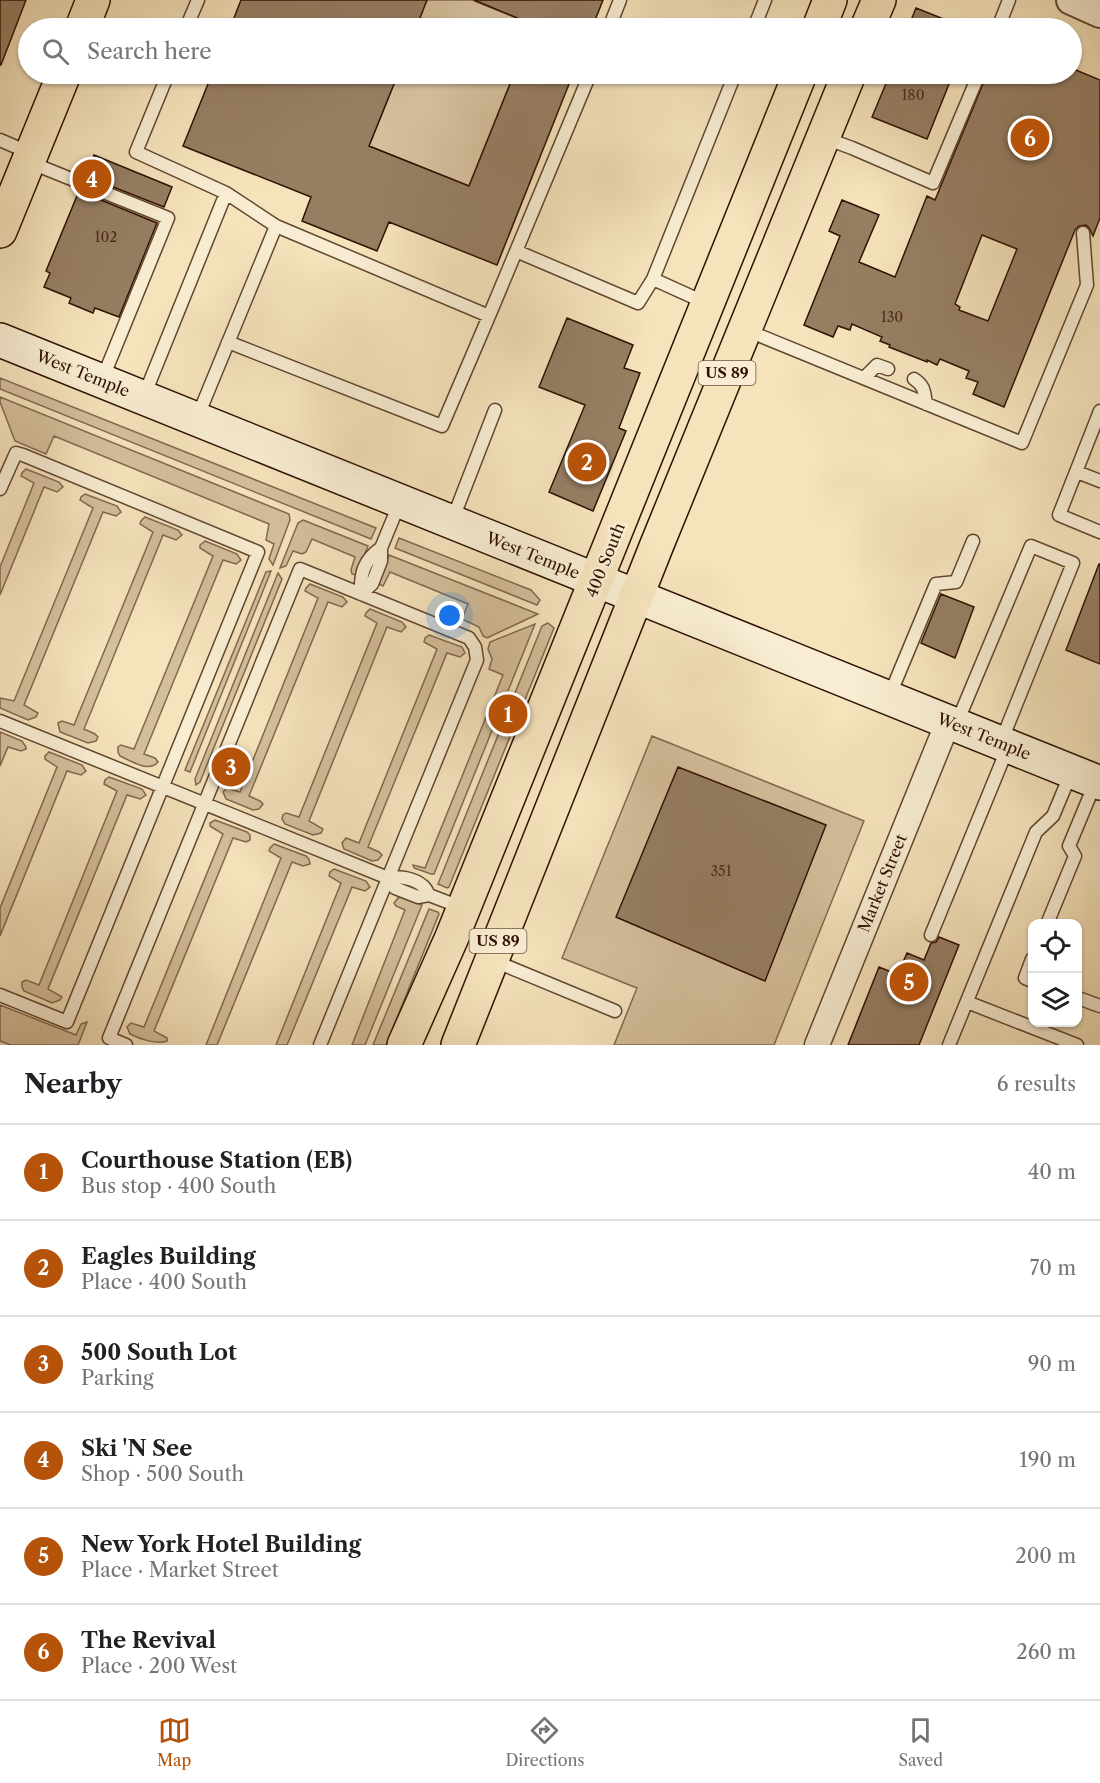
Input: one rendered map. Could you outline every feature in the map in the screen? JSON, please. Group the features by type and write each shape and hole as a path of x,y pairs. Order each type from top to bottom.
{"main road":[{"path":"86,18 93,0"},
{"path":"823,18 830,0"},
{"path":"871,18 879,0"},
{"path":"0,231 60,84"},
{"name":"400 South","path":"404,1045 464,908 796,84"},
{"name":"US 89","path":"458,1045 490,960 845,84"},
{"name":"West Temple","path":"0,340 1089,779"}],"street":[{"path":"1071,0 1100,13"},
{"name":"Market Street","path":"817,1045 952,723"}],"lane":[{"path":"190,18 198,0"},
{"path":"613,18 620,0"},
{"path":"758,18 765,0"},
{"path":"1002,18 1009,0"},
{"path":"164,84 136,153 226,193 276,225 489,316"},
{"path":"228,342 442,426 586,84"},
{"path":"516,250 638,303 653,279 731,84"},
{"path":"824,137 933,183 975,84"},
{"path":"0,140 30,157 168,218 102,381"},
{"path":"143,398 226,193"},
{"path":"197,419 276,225"},
{"path":"745,330 1022,443 1087,285 1083,233"},
{"path":"653,279 707,304"},
{"path":"864,378 877,364 888,369"},
{"path":"914,379 921,383 926,404"},
{"path":"452,522 495,410"},
{"path":"1100,411 1059,515 1100,532"},
{"path":"0,489 16,453 258,552 67,1022 0,995"},
{"path":"1077,472 1100,481"},
{"path":"361,594 360,579 369,556 381,548 400,501"},
{"path":"889,698 936,584 956,582 973,542"},
{"path":"931,935 1073,563 1030,546 952,723"},
{"path":"126,1045 109,1038 300,569 469,638 475,647 477,660 320,1045"},
{"path":"0,721 388,878 400,876 405,878 423,886 429,895 464,908"},
{"path":"1049,919 1075,856 1069,846 1089,779"},
{"path":"950,1045 1036,832 1089,779"},
{"path":"490,960 615,1011"},
{"path":"1082,1000 1100,1006"},
{"path":"967,1002 1077,1045"}],"shaded area":[{"path":"410,0 472,0 517,18 420,18 424,6"},
{"path":"394,84 510,84 469,186 369,146"},
{"path":"0,378 376,528 371,539 0,389"},
{"path":"0,397 289,514 290,520 273,565 269,559 274,544 266,540 269,524 54,436 46,454 15,441"},
{"path":"26,469 59,482 63,487 57,492 44,487 0,595 0,567 34,483 21,476"},
{"path":"85,494 117,506 121,512 116,516 103,512 24,705 38,713 36,717 28,720 0,708 0,698 14,701 93,508 80,500"},
{"path":"145,517 178,530 182,535 176,540 163,535 84,729 98,737 96,741 88,743 60,732 58,723 62,721 74,725 153,532 140,524"},
{"path":"303,520 368,546 356,575 352,574 351,570 355,557 312,539 306,552 302,554 293,551 286,566 280,568 298,523"},
{"path":"399,538 531,590 540,600 537,605 395,548"},
{"path":"205,541 237,554 241,560 236,564 223,560 144,754 155,758 158,762 150,766 140,765 120,756 118,747 121,745 134,749 213,556 200,548"},
{"path":"389,555 538,614 487,638 483,636 479,627 462,619 468,604 390,572 383,586 379,584"},
{"path":"271,571 190,772 185,770 266,572"},
{"path":"278,573 282,579 200,782 196,785 195,779"},
{"path":"310,584 343,597 347,602 342,607 328,602 249,796 263,804 259,809 253,810 226,799 223,792 227,788 240,792 318,598 305,591"},
{"path":"370,609 402,622 406,627 401,632 387,627 309,821 323,829 321,833 313,835 285,824 282,819 283,815 286,813 299,817 377,623 365,616"},
{"path":"548,623 554,628 447,888 438,884 542,626"},
{"path":"535,624 434,874 414,868 413,865 425,868 503,675 489,669 492,659 488,649 490,642"},
{"path":"429,635 462,647 465,653 460,657 447,653 368,847 382,855 378,860 372,861 344,849 342,843 346,838 359,843 437,649 424,642"},
{"path":"0,732 22,741 26,749 21,751 8,747 0,766"},
{"path":"652,736 864,821 774,1045 614,1045 637,988 562,958"},
{"path":"49,752 82,765 86,771 81,775 67,771 0,936 0,908 57,767 45,759"},
{"path":"109,777 142,789 146,795 140,799 127,795 48,989 62,997 52,1003 24,991 22,982 26,980 39,985 117,791 104,784"},
{"path":"215,820 247,832 250,840 246,842 233,838 154,1031 167,1038 167,1041 154,1042 143,1039 130,1034 127,1027 131,1023 144,1027 223,834 210,826 210,823"},
{"path":"274,844 306,856 310,864 303,866 292,862 217,1045 206,1045 281,858 269,851"},
{"path":"334,869 366,881 370,887 365,891 352,887 287,1045 276,1045 341,883 329,876"},
{"path":"401,897 422,905 365,1045 352,1045 405,910 394,903"},
{"path":"429,909 439,914 386,1045 373,1045"},
{"path":"0,1005 76,1035 81,1024 87,1022 78,1045 11,1045 0,1041"}],"building":[{"path":"0,0 26,0 1,65"},
{"path":"241,0 427,0 420,18 234,18"},
{"path":"474,0 603,0 596,18 517,18"},
{"path":"916,8 941,18 912,18"},
{"path":"1082,73 1100,80 1100,218 1093,236 1086,225 1079,226 1075,230 1004,407 973,394 978,382 966,378 969,371 940,359 937,365 889,347 890,345 880,341 882,337 852,324 850,330 838,326 833,337 804,325 840,236 829,231 842,200 879,215 859,262 895,277 927,196 935,200 983,84 1082,84","holes":["982,235 1017,249 988,321 959,310 960,307 955,304"]},
{"path":"208,84 394,84 369,146 469,186 510,84 569,84 497,265 389,222 377,251 302,221 311,197 183,146"},
{"path":"886,84 949,84 927,139 872,117"},
{"path":"94,155 172,187 164,207 85,176"},
{"path":"79,191 157,223 119,317 95,308 93,313 69,303 71,298 44,287 50,273 46,271"},
{"path":"567,318 633,345 624,368 640,373 619,428 626,431 593,511 549,492 585,405 539,387"},
{"path":"1100,564 1100,664 1066,650"},
{"path":"941,594 974,607 955,658 921,643"},
{"path":"678,767 826,825 765,981 616,917"},
{"path":"939,937 959,945 919,1045 848,1045 879,967 894,973 897,966 901,967 907,953 924,960 931,943 936,942"}],"place":[{"name":"The Revival","path":"1030,138"},
{"name":"Ski 'N See","path":"92,179"},
{"name":"Eagles Building","path":"587,462"},
{"name":"Courthouse Station (EB)","path":"508,714"},
{"name":"500 South Lot","path":"231,767"},
{"name":"New York Hotel Building","path":"909,982"}]}
